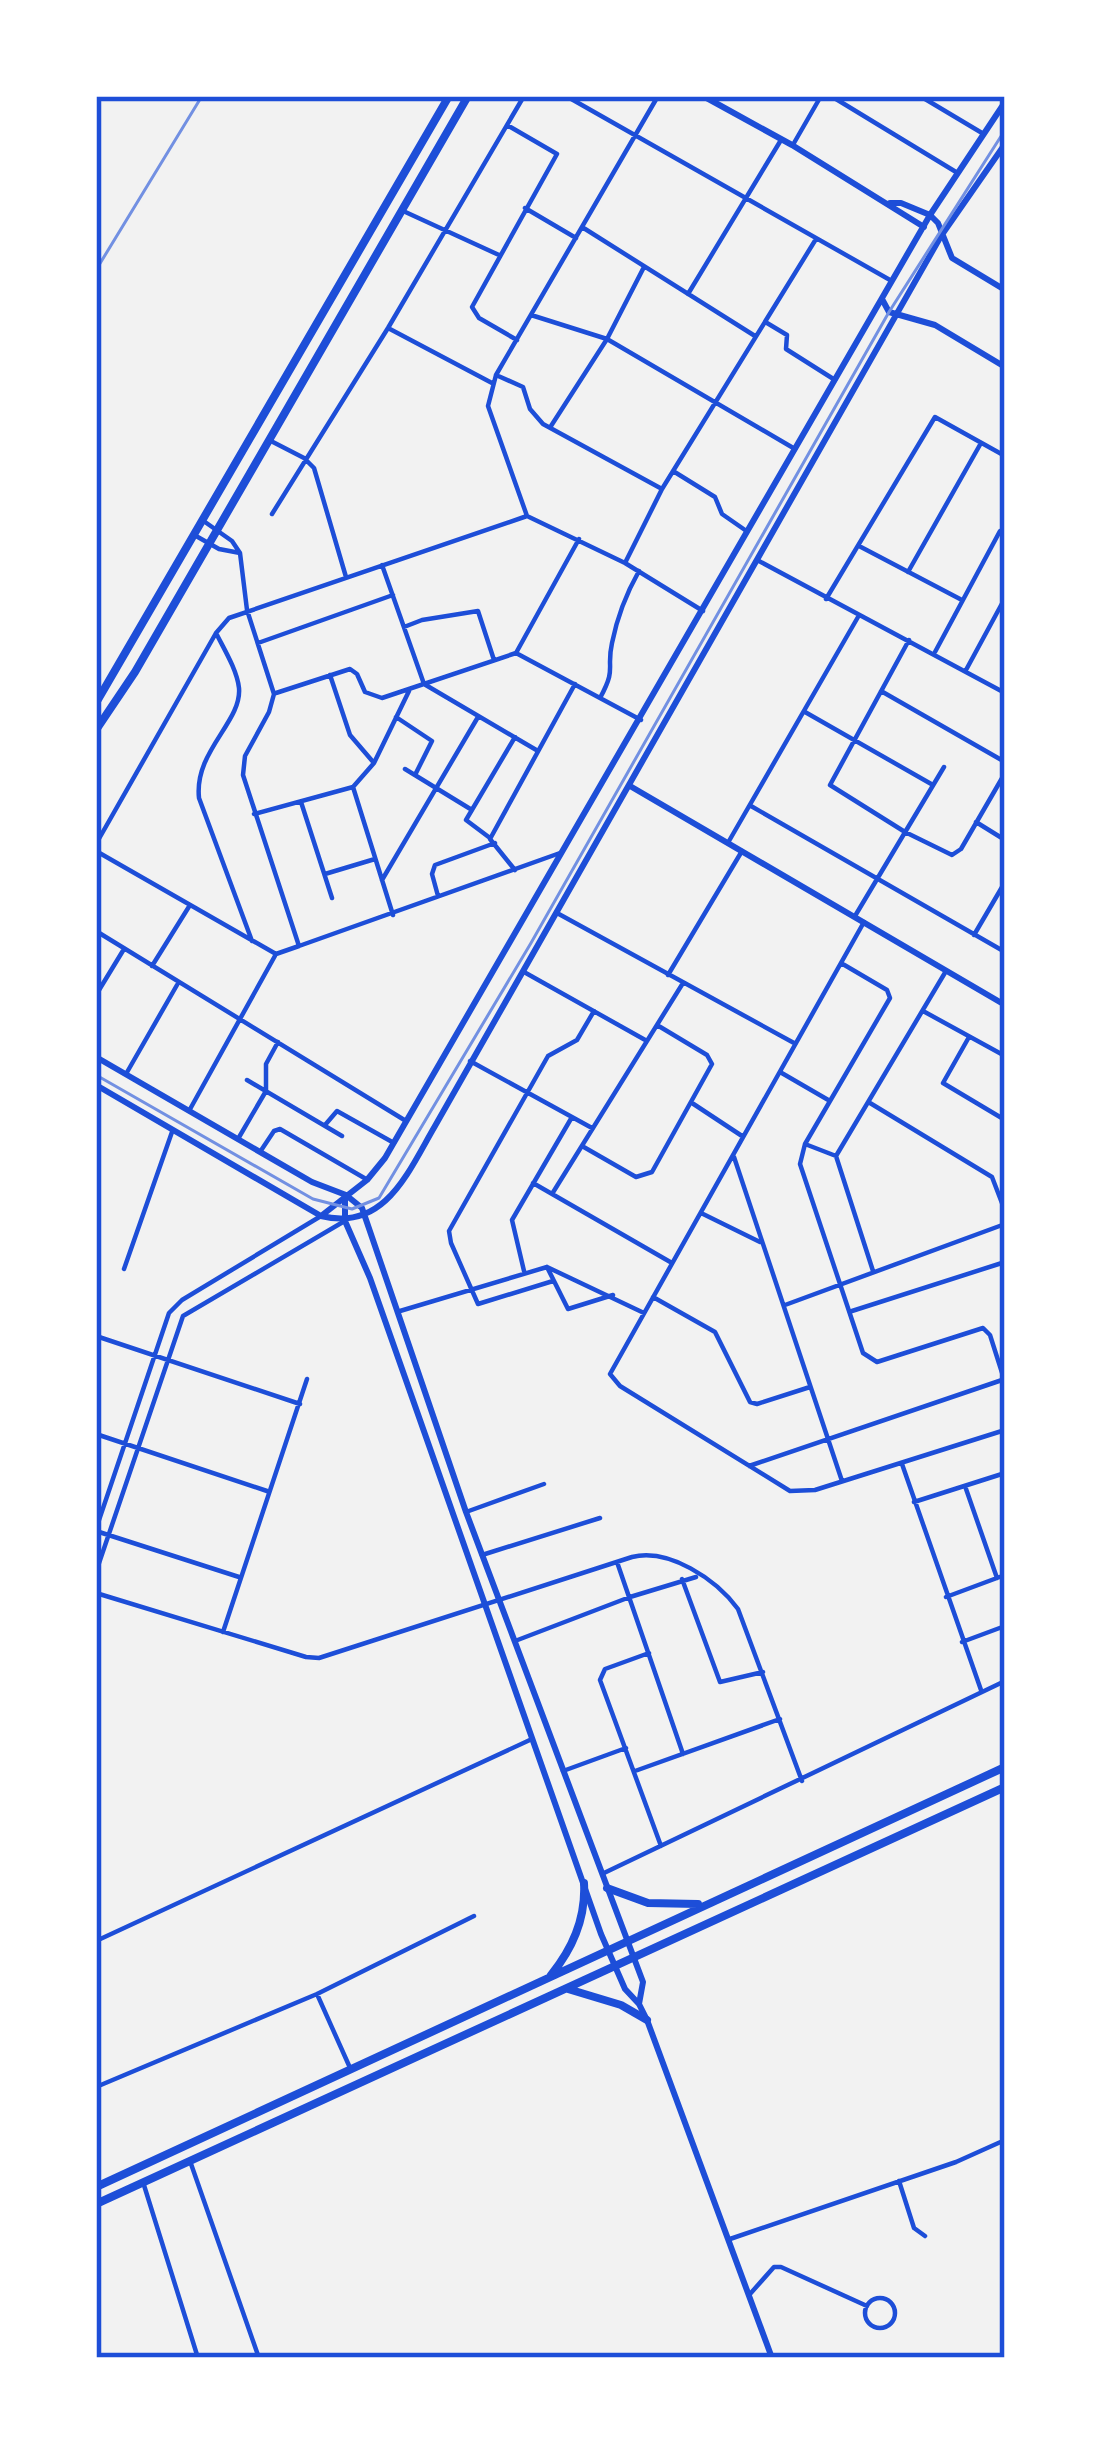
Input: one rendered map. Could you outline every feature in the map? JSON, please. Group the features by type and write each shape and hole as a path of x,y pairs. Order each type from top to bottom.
{"main road":[{"path":"96,703 449,96"},
{"path":"96,730 468,96"},
{"path":"256,433 269,440"},
{"path":"96,2187 1005,1767"},
{"path":"96,2204 1005,1787"},
{"path":"547,1980 578,1928 585,1907 584,1883"},
{"path":"607,1888 662,1906 706,1903"},
{"path":"567,1988 620,2005 646,2020"}],"street":[{"path":"272,514 524,96"},
{"path":"566,96 893,282"},
{"path":"526,516 490,414 491,383 658,96"},
{"path":"792,146 821,96"},
{"path":"831,96 956,172"},
{"path":"920,96 982,133"},
{"path":"706,97 924,226"},
{"path":"240,1577 96,1530 174,1306 321,1216 368,1180 394,1143 930,215 1005,102"},
{"path":"507,125 557,154 472,307 479,318 517,340"},
{"path":"688,294 781,140"},
{"path":"96,1572 183,1316 345,1221 384,1204 406,1174 941,236 1005,144"},
{"path":"890,203 930,215 938,223 946,252 1005,290"},
{"path":"525,208 576,238"},
{"path":"400,210 500,255"},
{"path":"582,227 756,336"},
{"path":"625,563 662,489 816,239"},
{"path":"551,426 607,339 644,267"},
{"path":"882,299 889,312 935,325 1005,368"},
{"path":"531,316 607,339 795,449"},
{"path":"765,321 787,335 786,350 835,380"},
{"path":"388,328 491,383"},
{"path":"496,375 523,387 536,418 662,489"},
{"path":"826,599 934,417 1005,456"},
{"path":"269,440 304,458 318,478 346,577"},
{"path":"908,572 981,443"},
{"path":"673,471 715,497 722,514 748,532"},
{"path":"276,954 96,848 216,633 229,618 526,516 625,563 703,611"},
{"path":"204,521 240,553 247,610 274,694 243,765 254,814 299,946"},
{"path":"935,652 1002,530"},
{"path":"196,536 240,553"},
{"path":"274,694 353,669 365,692 375,698 409,691 516,653 579,539"},
{"path":"859,546 962,600"},
{"path":"759,561 1005,693"},
{"path":"382,565 424,684 538,751"},
{"path":"600,698 612,676 611,645 624,598 638,571"},
{"path":"258,643 393,595"},
{"path":"966,670 1005,598"},
{"path":"404,627 478,610 494,661"},
{"path":"729,841 858,617"},
{"path":"216,633 236,676 238,697 200,771 199,798 252,941"},
{"path":"910,640 830,785 905,832 955,855 1005,773"},
{"path":"516,653 641,720"},
{"path":"330,675 350,735 374,764"},
{"path":"438,898 435,865 493,841 574,684"},
{"path":"254,814 353,788 374,764 409,691"},
{"path":"881,691 1005,762"},
{"path":"805,712 933,785"},
{"path":"396,716 432,741 415,776"},
{"path":"382,880 478,717"},
{"path":"515,737 468,825 493,841 515,870"},
{"path":"855,916 944,766"},
{"path":"405,769 472,810"},
{"path":"630,786 1002,1004 1005,993"},
{"path":"353,788 393,915"},
{"path":"301,802 332,898"},
{"path":"751,806 1005,952"},
{"path":"976,822 1005,841"},
{"path":"668,975 743,850"},
{"path":"189,1111 276,954 566,851"},
{"path":"325,874 375,859"},
{"path":"974,935 1005,882"},
{"path":"152,966 190,905"},
{"path":"557,913 796,1044"},
{"path":"864,922 610,1374 620,1386 778,1486 800,1492 1005,1430"},
{"path":"96,931 406,1121"},
{"path":"96,995 124,949"},
{"path":"749,1466 1004,1379 987,1330 973,1330 877,1362 863,1353 800,1163 806,1144 890,998 886,990 841,963"},
{"path":"836,1156 946,971"},
{"path":"524,972 647,1041"},
{"path":"126,1074 178,983"},
{"path":"552,1194 683,983"},
{"path":"553,1281 482,1305 474,1301 451,1243 452,1221 548,1056 578,1040 594,1011"},
{"path":"923,1011 1005,1057"},
{"path":"582,1146 636,1177 648,1176 712,1060 657,1024"},
{"path":"969,1037 943,1083 1005,1120"},
{"path":"238,1139 266,1091 266,1064 278,1042"},
{"path":"96,1057 312,1182 346,1195 365,1215 466,1512 643,1982 639,2004"},
{"path":"470,1061 592,1129"},
{"path":"780,1072 830,1101"},
{"path":"247,1080 342,1136"},
{"path":"96,1085 321,1216 345,1221"},
{"path":"692,1103 743,1136"},
{"path":"870,1103 992,1177 1005,1211"},
{"path":"325,1126 337,1111 394,1143"},
{"path":"524,1271 511,1227 572,1117"},
{"path":"260,1153 280,1129 368,1180"},
{"path":"124,1269 172,1132"},
{"path":"806,1144 836,1156"},
{"path":"733,1155 842,1481"},
{"path":"836,1156 873,1270"},
{"path":"992,1177 1005,1172"},
{"path":"533,1183 672,1263"},
{"path":"346,1195 345,1221 370,1278 608,1951 646,2020 772,2358"},
{"path":"700,1213 763,1243"},
{"path":"784,1305 1005,1224"},
{"path":"852,1311 1005,1262"},
{"path":"400,1312 547,1267 644,1313"},
{"path":"547,1267 568,1309 613,1295"},
{"path":"653,1297 716,1332 750,1402 758,1404 810,1387"},
{"path":"96,1336 300,1404"},
{"path":"223,1632 307,1379"},
{"path":"96,1433 267,1491"},
{"path":"902,1464 982,1693"},
{"path":"914,1502 1005,1473"},
{"path":"466,1512 544,1484"},
{"path":"965,1486 997,1579"},
{"path":"482,1555 600,1518"},
{"path":"96,1593 319,1658 617,1562 661,1554 727,1595 738,1609 802,1781"},
{"path":"617,1562 683,1754"},
{"path":"946,1598 1005,1575"},
{"path":"515,1641 699,1576"},
{"path":"682,1579 719,1682 763,1672"},
{"path":"962,1642 1005,1626"},
{"path":"649,1653 600,1673 661,1846"},
{"path":"602,1874 1005,1681"},
{"path":"635,1771 781,1719"},
{"path":"96,1941 535,1738"},
{"path":"563,1771 626,1748"},
{"path":"96,2087 317,1994 474,1916"},
{"path":"317,1994 351,2070"},
{"path":"730,2239 1005,2140"},
{"path":"190,2161 259,2358"},
{"path":"143,2182 198,2358"},
{"path":"898,2182 914,2228 925,2236"},
{"path":"750,2294 774,2267 781,2267 867,2306"},
{"path":"880,2298 890,2302 894,2321 886,2328 871,2325 867,2306 880,2298"}],"tram line":[{"path":"96,1075 313,1199 352,1209 379,1198 531,943 889,312 1005,130"}],"railway":[{"path":"96,270 202,96"}]}
